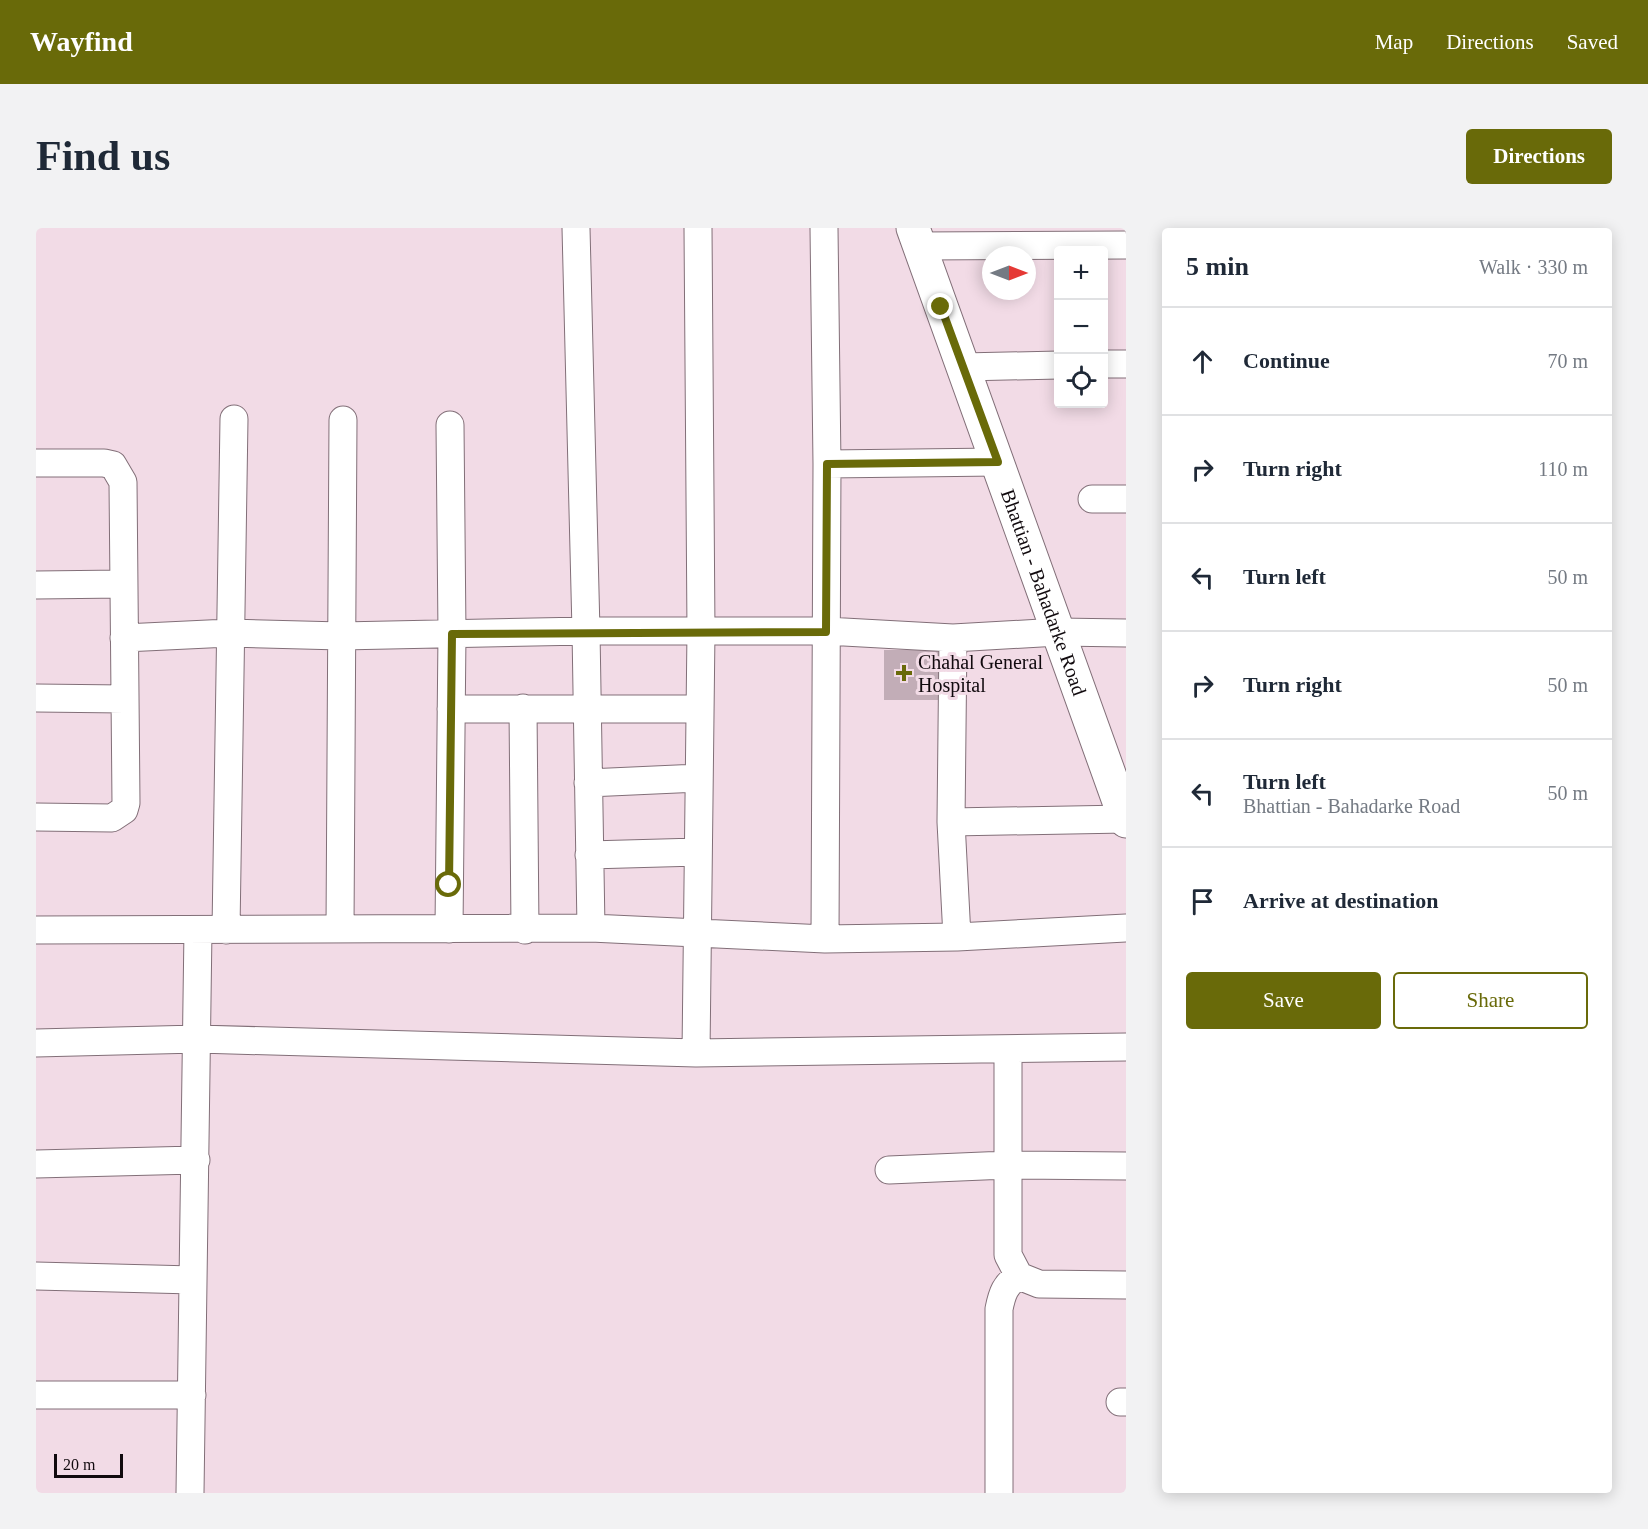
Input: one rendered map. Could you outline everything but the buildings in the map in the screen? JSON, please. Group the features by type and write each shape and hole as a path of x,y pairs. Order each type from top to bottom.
{"street":[{"path":"576,228 591,928"},
{"path":"696,1053 700,709 698,228"},
{"path":"824,228 827,464 825,939"},
{"path":"916,237 1126,245"},
{"name":"Bhattian - Bahadarke Road","path":"916,237 1126,820"},
{"path":"1108,364 1126,364"},
{"path":"963,368 1054,365"},
{"path":"225,930 234,419"},
{"path":"340,929 343,420"},
{"path":"449,929 452,634 450,425"},
{"path":"827,464 998,462"},
{"path":"36,463 104,463 113,465 119,472 123,482 124,638 124,810 112,818 36,817"},
{"path":"1092,499 1126,499"},
{"path":"36,585 123,584"},
{"path":"124,638 229,633 342,636 586,631 826,632 953,638 1058,632 1126,633"},
{"path":"953,638 951,822 957,937"},
{"path":"36,698 124,699"},
{"path":"451,709 588,707 700,709"},
{"path":"523,708 525,930"},
{"path":"588,783 699,778"},
{"path":"951,822 1126,820"},
{"path":"590,855 698,852"},
{"path":"36,930 591,928 825,939 957,937 1126,928"},
{"path":"190,1493 198,930"},
{"path":"36,1043 198,1039 696,1053 1126,1047"},
{"path":"1008,1050 1008,1255 1019,1276 1039,1284 1126,1285"},
{"path":"36,1164 196,1160"},
{"path":"889,1170 1007,1165 1126,1166"},
{"path":"36,1276 194,1280"},
{"path":"999,1493 999,1309 1002,1294 1009,1282 1019,1276"},
{"path":"36,1395 192,1395"}],"place":[{"name":"Chahal General Hospital","path":"904,673"}],"route":[{"path":"449,885 452,634 586,631 826,632 827,464 998,462 941,307"}]}
